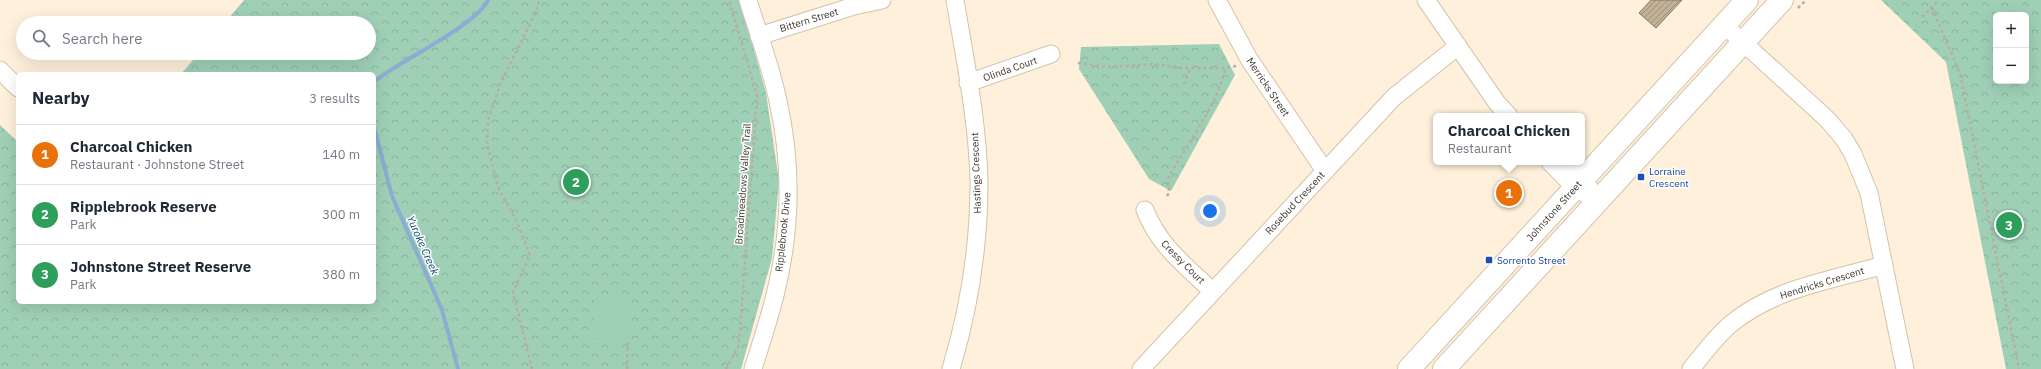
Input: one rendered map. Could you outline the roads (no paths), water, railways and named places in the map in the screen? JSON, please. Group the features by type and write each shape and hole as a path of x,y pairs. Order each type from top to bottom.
{"main road":[{"name":"Johnstone Street","path":"1408,369 1747,0"},
{"path":"1444,369 1782,0"}],"street":[{"name":"Ripplebrook Drive","path":"748,0 778,100 788,169 788,210 783,254 776,291 753,369"},
{"name":"Bittern Street","path":"759,36 854,6 882,0"},
{"name":"Hastings Crescent","path":"951,369 964,320 973,271 978,218 979,182 976,138 955,0"},
{"name":"Merricks Street","path":"1218,0 1249,59 1325,171"},
{"path":"1426,0 1497,103 1506,113"},
{"path":"1724,25 1828,120 1844,139 1853,154 1869,193 1905,369"},
{"name":"Rosebud Crescent","path":"1141,369 1394,97 1458,46"},
{"name":"Olinda Court","path":"968,83 1051,54"},
{"path":"0,70 16,86"},
{"path":"1554,165 1579,183 1599,201"},
{"path":"1567,165 1579,183"},
{"name":"Cressy Court","path":"1145,210 1151,227 1162,243 1212,291"},
{"name":"Hendricks Crescent","path":"1691,369 1722,333 1751,310 1795,289 1884,265"}],"waterway":[{"name":"Yuroke Creek","path":"376,80 454,31 481,10 488,0"},
{"name":"Yuroke Creek","path":"376,135 392,196 442,310 458,369"}],"place":[{"name":"Lorraine Crescent","path":"1641,177"},
{"name":"Ripplebrook Reserve","path":"576,182"},
{"name":"Charcoal Chicken","path":"1509,193"},
{"name":"Johnstone Street Reserve","path":"2009,225"},
{"name":"Sorrento Street","path":"1489,260"}]}
